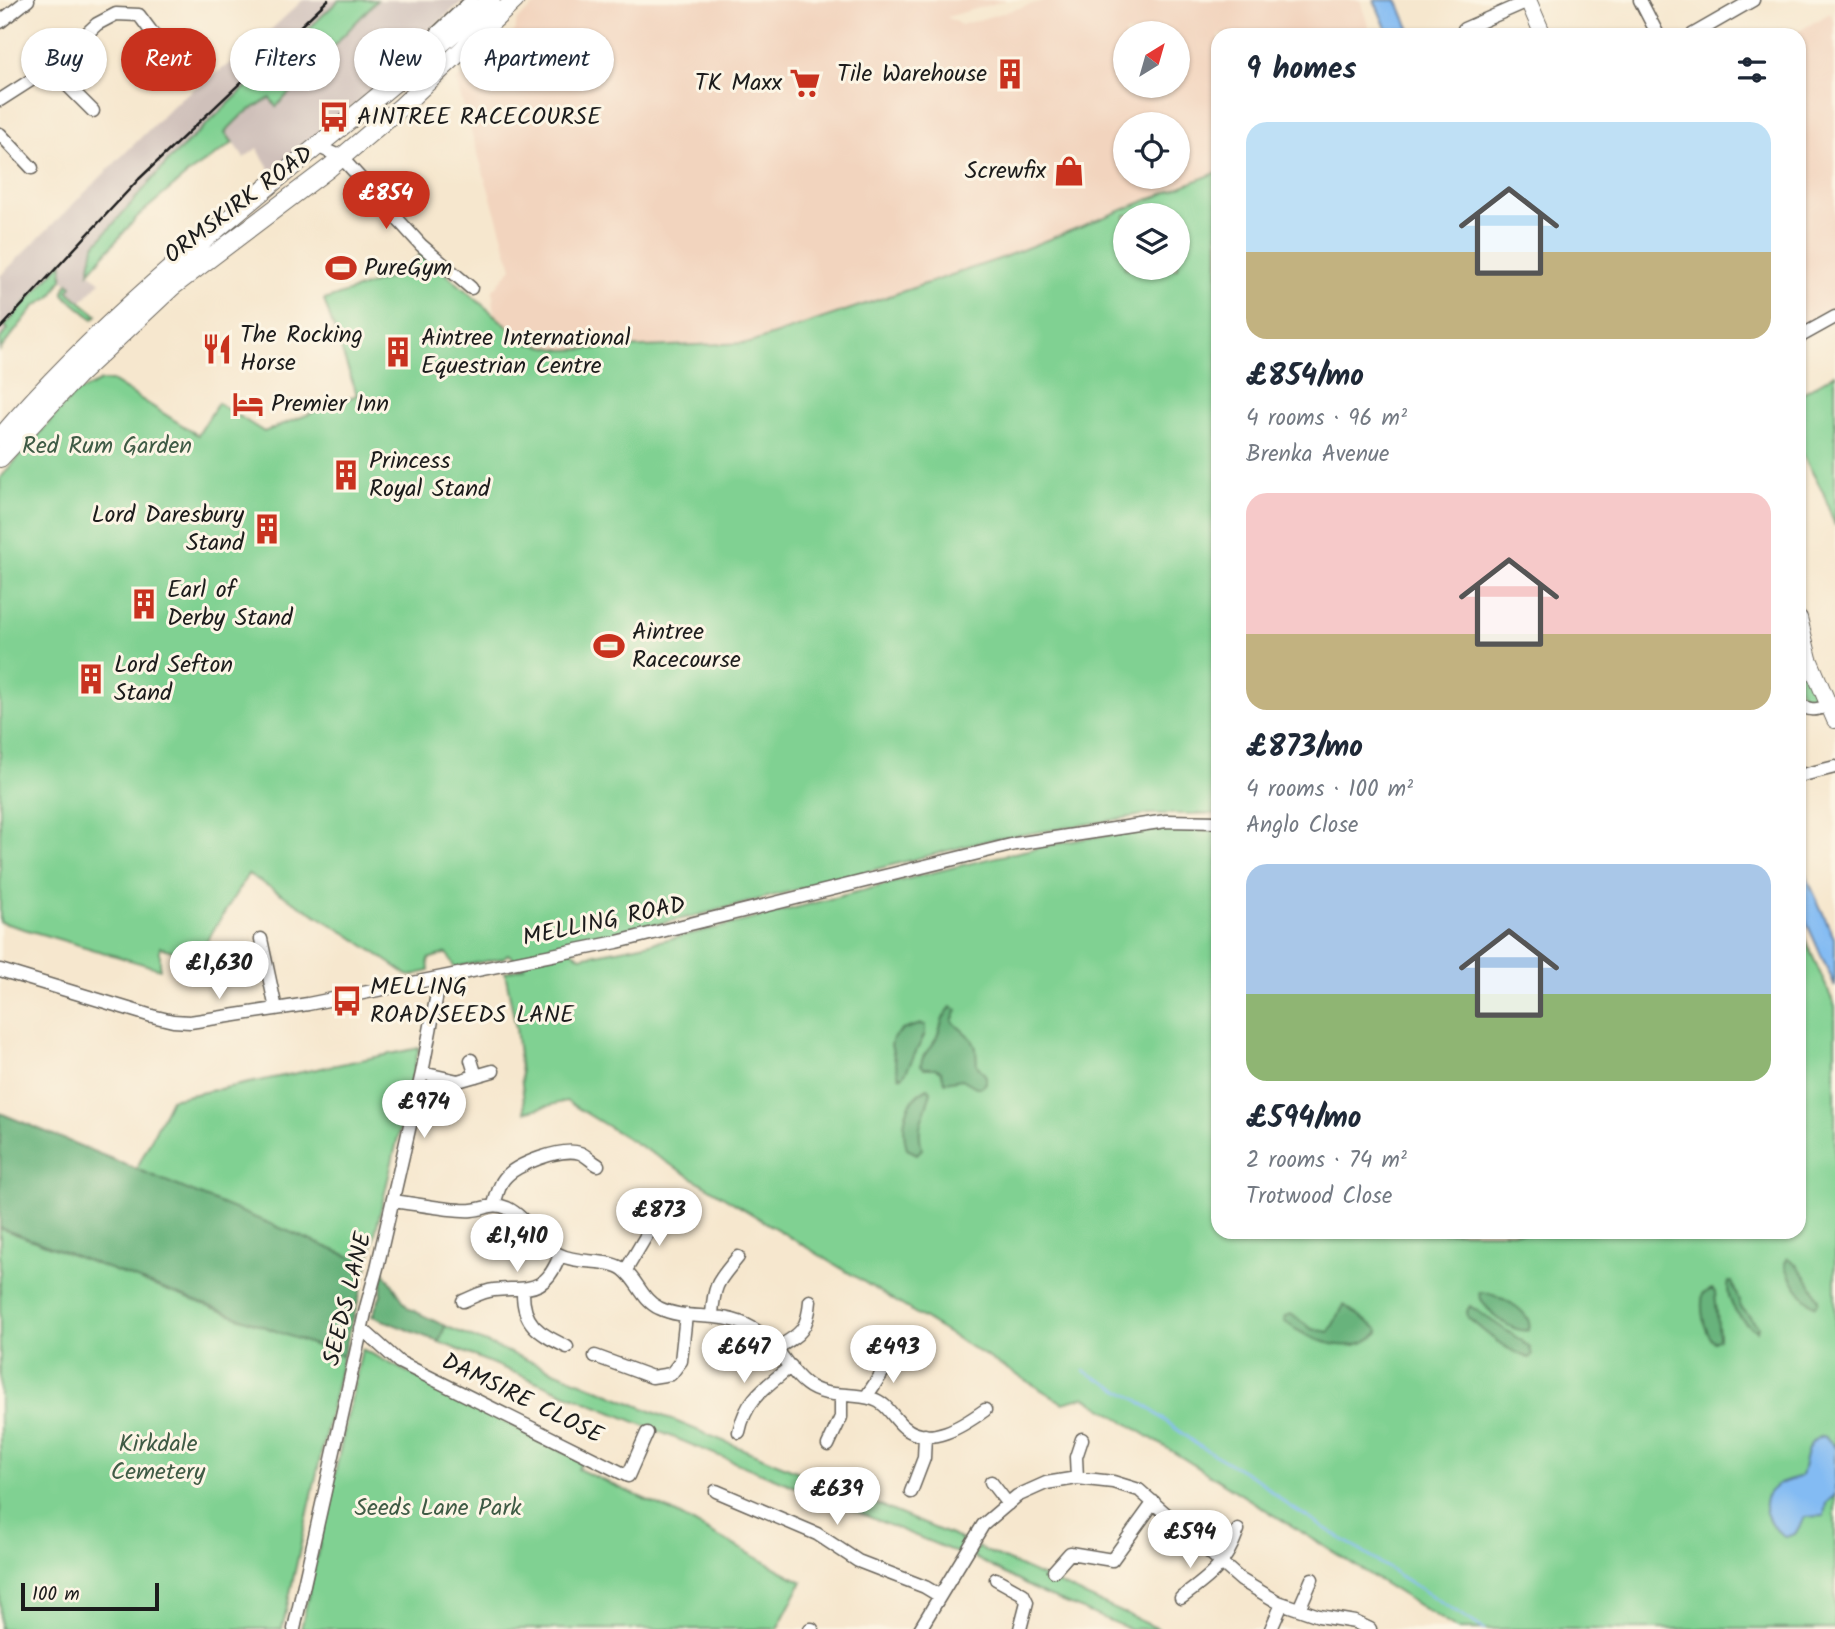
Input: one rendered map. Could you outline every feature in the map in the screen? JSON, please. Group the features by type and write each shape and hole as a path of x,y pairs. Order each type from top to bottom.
{"highway":[{"name":"ORMSKIRK ROAD","path":"446,39 491,0"},
{"name":"ORMSKIRK ROAD","path":"0,458 76,376 173,286 341,157 402,106 515,0"},
{"name":"ORMSKIRK ROAD","path":"0,439 107,324 185,254 385,91"}],"main road":[{"path":"1528,0 1540,28"},
{"path":"1806,647 1833,710"}],"street":[{"path":"0,21 28,0"},
{"path":"1466,28 1528,0"},
{"path":"1640,0 1654,28"},
{"path":"1704,28 1752,0"},
{"path":"442,28 469,3"},
{"path":"93,28 116,14 139,15 149,28"},
{"path":"0,100 21,87"},
{"path":"73,91 93,111"},
{"path":"0,134 32,168"},
{"path":"319,147 341,157 421,245 471,288"},
{"path":"1806,333 1835,317"},
{"path":"1806,708 1833,710"},
{"path":"1806,774 1835,767"},
{"name":"MELLING ROAD","path":"0,970 181,1023 276,1009 663,932 1015,844 1166,821 1211,822"},
{"path":"261,939 276,1009"},
{"name":"SEEDS LANE","path":"294,1629 361,1328 422,1073 440,978"},
{"path":"471,1060 476,1076"},
{"path":"422,1073 458,1080 493,1071"},
{"path":"494,1204 501,1182 520,1165 553,1154 578,1152 598,1165"},
{"path":"393,1201 471,1211 494,1204 509,1209 560,1255 576,1261 614,1264 626,1270 641,1293 660,1309 686,1315 729,1318 752,1328 777,1348 796,1376 809,1387 827,1393 880,1401 911,1432 942,1434 985,1410"},
{"path":"626,1270 662,1209"},
{"path":"463,1301 494,1290 523,1290 535,1287 556,1267 560,1255"},
{"path":"712,1315 715,1287 738,1257"},
{"path":"523,1290 524,1309 531,1324 542,1335 567,1347"},
{"path":"777,1348 795,1338 805,1328 810,1301"},
{"path":"595,1356 652,1377 671,1374 681,1361 686,1315"},
{"name":"DAMSIRE CLOSE","path":"361,1328 399,1362 628,1476 647,1433"},
{"path":"866,1397 894,1355"},
{"path":"739,1432 742,1415 759,1392 791,1366"},
{"path":"828,1445 841,1417 841,1395"},
{"path":"911,1492 925,1458 925,1435"},
{"path":"1077,1478 1076,1457 1082,1439"},
{"path":"920,1629 983,1525 1017,1496 1046,1483 1077,1478 1113,1482 1139,1490 1241,1580 1282,1604 1319,1616 1355,1622 1366,1628"},
{"path":"991,1482 1008,1504"},
{"path":"716,1491 817,1534 858,1561 925,1587 940,1596"},
{"path":"1055,1571 1070,1553 1112,1560 1154,1502"},
{"path":"1181,1598 1214,1573 1232,1546 1238,1530"},
{"path":"996,1579 1023,1594 1027,1602 1020,1629"},
{"path":"1299,1609 1312,1579"},
{"path":"1271,1629 1282,1604"}],"shaded area":[{"path":"303,0 339,0 309,28 273,28"},
{"path":"377,0 464,0 433,28 354,28 354,91 371,91 271,171 257,148 244,158 225,132 242,115 270,97 277,107 292,91 340,91 340,40"},
{"path":"542,0 1006,0 947,17 961,25 1046,0 1360,0 1369,28 1211,28 1211,175 1190,183 1190,112 1113,112 1113,189 1175,189 1140,203 1113,203 1113,214 999,259 750,343 563,350 527,342 494,314 493,290 512,268 456,81 460,78 460,91 614,91 614,28 516,28 517,20"},
{"path":"1830,13 1835,23 1835,308 1806,324 1806,28"},
{"path":"230,63 230,91 242,91 170,159 94,246 89,272 100,282 81,302 68,291 71,285 62,279 51,297 34,307 0,350 0,276 181,98 191,91 216,91 216,73"}],"green space":[{"path":"339,0 377,0 340,39 340,28 309,28"},
{"path":"242,91 291,91 276,107 270,98 242,115 225,132 233,143 189,173 138,216 89,272 94,246 170,159"},
{"name":"Red Rum Garden","path":"1211,175 1211,814 1150,814 989,840 695,916 565,944 580,957 720,927 1050,845 1151,830 1211,830 1211,1239 1806,1239 1806,942 1835,1006 1835,1629 1457,1629 1085,1397 1063,1403 566,1101 525,1112 516,1028 505,972 524,967 508,954 503,958 454,967 447,953 428,959 429,971 409,976 349,935 248,874 196,959 160,947 160,969 0,922 0,478 74,394 101,381 112,381 198,435 218,403 264,432 357,395 324,300 398,275 422,253 527,343 563,350 750,343 999,259 1113,214 1113,280 1190,280 1190,203 1140,203 1175,189 1190,189 1190,183"},
{"path":"63,261 62,279 51,297 34,307 0,350 0,339 8,329 5,326"},
{"path":"68,283 72,286 68,291 97,315 93,319 64,295"},
{"path":"1835,374 1835,526 1823,492 1806,461 1806,391"},
{"path":"1806,668 1816,700 1806,696"},
{"path":"951,1007 957,1010 952,1021 972,1039 976,1048 977,1065 986,1076 986,1083 982,1087 976,1087 962,1079 945,1082 941,1071 921,1065"},
{"path":"925,1025 925,1034 906,1072 902,1077 899,1076 891,1045 893,1038 902,1030"},
{"path":"419,1048 368,1264 136,1170 171,1099"},
{"path":"928,1088 931,1091 920,1132 922,1149 917,1154 907,1149 904,1131 906,1114 914,1099"},
{"path":"0,1113 368,1264 343,1356 0,1228"},
{"name":"Kirkdale Cemetery","path":"0,1228 343,1356 282,1629 0,1629"},
{"path":"1788,1258 1810,1282 1819,1300 1816,1306 1801,1293 1793,1281 1785,1263"},
{"path":"383,1270 408,1308 445,1326 439,1342 372,1316 381,1295"},
{"path":"1729,1282 1732,1282 1741,1307 1758,1326 1757,1331 1746,1323 1732,1304"},
{"path":"1712,1289 1715,1292 1719,1335 1719,1339 1714,1342 1703,1319 1702,1306 1703,1294"},
{"path":"1480,1292 1513,1304 1526,1316 1529,1330 1514,1328 1499,1319 1481,1299"},
{"path":"1344,1305 1379,1332 1357,1344 1331,1344 1305,1335 1284,1321 1285,1316 1291,1314 1312,1329 1329,1332"},
{"path":"1470,1306 1522,1341 1530,1348 1532,1355 1529,1358 1521,1355 1489,1335 1468,1318 1467,1311"},
{"path":"445,1326 968,1542 960,1554 439,1342"},
{"name":"Seeds Lane Park","path":"362,1349 582,1461 578,1469 671,1511 802,1582 777,1629 301,1629"},
{"path":"977,1547 1159,1629 1130,1629 1041,1593 973,1557"}],"water":[{"path":"1374,0 1397,0 1409,28 1386,28"},
{"path":"1806,876 1835,940 1835,986 1806,922"},
{"path":"1822,1436 1835,1447 1835,1495 1826,1503 1824,1516 1805,1517 1795,1534 1786,1537 1769,1520 1766,1499 1781,1483 1801,1476 1809,1447"}],"waterway":[{"path":"1084,1371 1138,1400 1196,1444 1260,1481 1285,1503 1484,1629"}],"railway":[{"path":"0,329 139,179 328,0"}],"place":[{"name":"Tile Warehouse","path":"1010,74"},
{"name":"TK Maxx","path":"805,83"},
{"name":"AINTREE RACECOURSE","path":"334,117"},
{"name":"Screwfix","path":"1069,171"},
{"name":"PureGym","path":"341,268"},
{"name":"The Rocking Horse","path":"217,349"},
{"name":"Aintree International Equestrian Centre","path":"398,352"},
{"name":"Premier Inn","path":"248,404"},
{"name":"Princess Royal Stand","path":"346,475"},
{"name":"Lord Daresbury Stand","path":"267,529"},
{"name":"Earl of Derby Stand","path":"144,604"},
{"name":"Aintree Racecourse","path":"609,646"},
{"name":"Lord Sefton Stand","path":"91,679"},
{"name":"MELLING ROAD/SEEDS LANE","path":"347,1001"}]}
